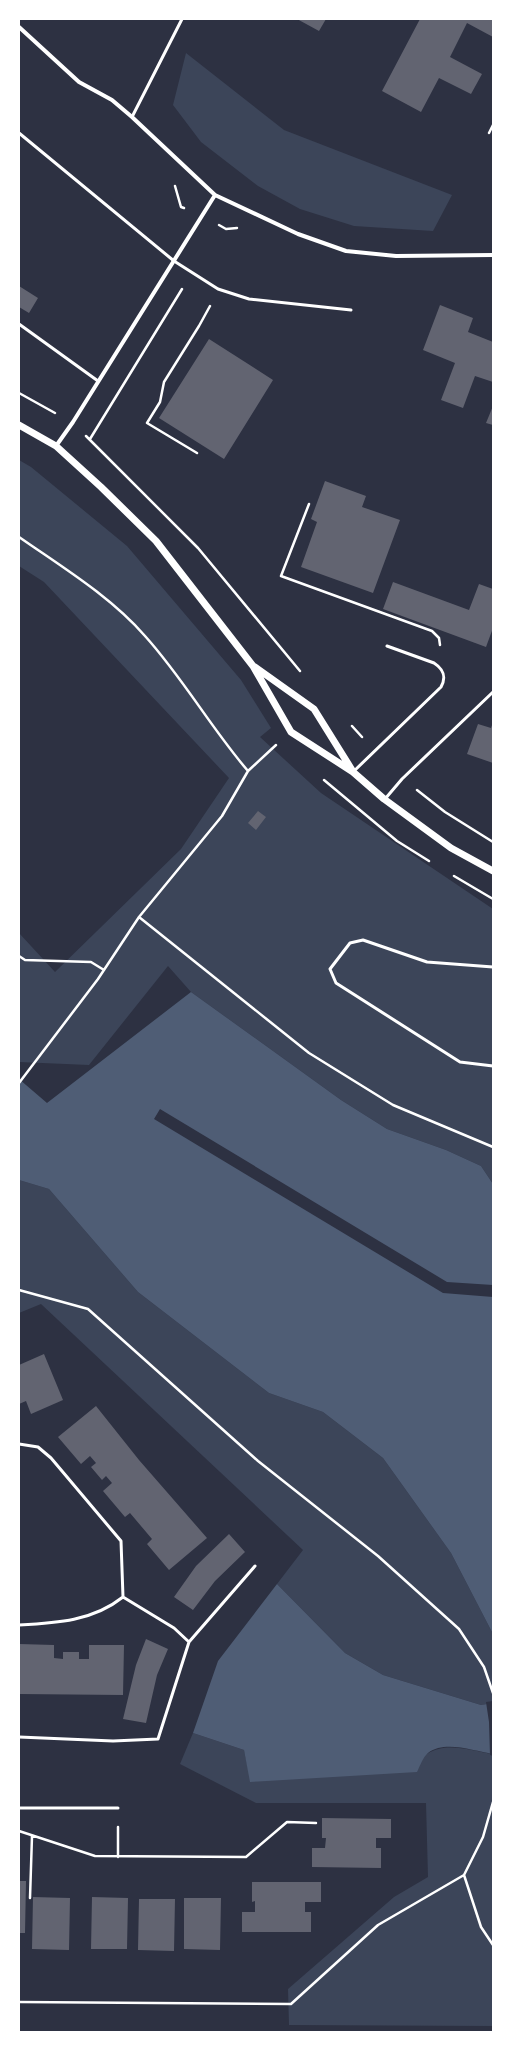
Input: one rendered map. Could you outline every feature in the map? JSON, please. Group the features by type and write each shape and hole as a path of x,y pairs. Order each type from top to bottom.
{"street":[{"path":"19,27 79,82 112,100 132,117 215,195 298,234 346,251 396,256 492,256"},
{"path":"56,446 73,422 215,195"},
{"path":"19,425 56,446 156,541 253,666 291,732 353,772 384,799 451,848 493,871"},
{"path":"253,666 314,709 353,772"}],"lane":[{"path":"132,117 182,19"},
{"path":"19,133 174,261 192,274 218,289 250,299 351,310"},
{"path":"19,324 98,381"},
{"path":"353,772 441,687 444,681 444,674 441,667 387,646"},
{"path":"384,799 402,779 493,692"},
{"path":"493,967 427,962 363,940 350,943 330,969 336,984 460,1062 493,1066"},
{"path":"19,1444 38,1447 51,1458 121,1541 123,1597"},
{"path":"19,1737 113,1740 158,1739 189,1642 255,1566"},
{"path":"19,1625 80,1620 110,1607 123,1597"},
{"path":"123,1597 174,1628 189,1642"},
{"path":"19,1808 118,1808"}],"path":[{"path":"489,133 493,125"},
{"path":"217,232 221,226"},
{"path":"90,439 192,274"},
{"path":"197,453 147,423 160,402 164,382 199,326 218,289"},
{"path":"19,393 73,422 198,548 288,658 304,675"},
{"path":"309,504 281,576 432,631 439,638 440,646 434,663"},
{"path":"19,536 117,608 145,636 248,772"},
{"path":"350,725 375,752"},
{"path":"19,1083 98,979 139,917 222,816 248,772 280,741"},
{"path":"402,779 445,812 493,842"},
{"path":"139,917 309,1054 393,1105 493,1147"},
{"path":"19,956 25,960 91,962 104,970"},
{"path":"19,1290 88,1310 258,1461 378,1556 459,1629 484,1667 493,1693"},
{"path":"19,2002 291,2004 378,1925 464,1875 483,1837 493,1802"},
{"path":"118,1808 118,1857"},
{"path":"19,1831 95,1856 246,1857 287,1822 316,1823"},
{"path":"30,1898 32,1836"},
{"path":"464,1875 481,1927 493,1945"}],"shaded area":[{"path":"186,53 284,130 452,195 433,231 354,226 300,209 258,186 201,142 173,105"},
{"path":"19,460 31,467 127,546 241,680 271,728 260,737 321,793 493,909 493,1184 481,1166 446,1150 387,1129 341,1100 191,992 168,966 89,1065 19,1062 19,933 55,972 181,849 229,778 44,582 19,566"},
{"path":"191,992 341,1100 387,1129 446,1150 481,1166 493,1184 493,1634 451,1553 383,1458 323,1412 269,1393 138,1292 49,1189 19,1180 19,1079 47,1103"},
{"path":"19,1180 49,1189 138,1292 269,1393 323,1412 383,1458 451,1553 493,1634 493,1703 481,1705 383,1675 345,1653 277,1584 303,1550 41,1304 19,1313"},
{"path":"277,1584 345,1653 383,1675 481,1705 493,1703 493,1754 460,1748 443,1747 428,1753 423,1759 417,1772 250,1782 244,1750 193,1733 218,1661"},
{"path":"193,1733 244,1750 251,1782 427,1754 435,1750 451,1747 493,1754 493,2026 289,2025 288,1989 394,1897 428,1877 426,1803 256,1803 180,1764"}],"pier":[{"path":"160,1109 447,1282 493,1285 493,1297 443,1293 154,1119"},
{"path":"493,1701 493,1756 490,1755 489,1722 486,1702"}],"building":[{"path":"297,19 326,19 319,31"},
{"path":"420,19 493,19 493,37 467,23 450,57 482,74 471,94 439,78 421,112 382,91"},
{"path":"19,286 38,298 29,313 19,307"},
{"path":"440,305 473,318 468,332 493,342 493,382 475,376 463,408 441,400 455,363 423,350"},
{"path":"209,339 273,380 224,459 159,418"},
{"path":"493,406 493,425 486,423"},
{"path":"325,481 366,496 362,507 400,520 373,593 301,567 317,522 311,519"},
{"path":"393,582 469,610 479,584 493,589 493,628 486,647 383,609"},
{"path":"493,722 493,763 467,754 478,724 491,728"},
{"path":"258,811 266,817 256,830 248,823"},
{"path":"44,1354 63,1400 31,1414 26,1401 19,1404 19,1365"},
{"path":"96,1406 139,1460 207,1538 169,1570 147,1544 152,1539 130,1513 125,1517 103,1491 112,1483 106,1476 102,1480 91,1467 96,1463 90,1456 81,1464 58,1437"},
{"path":"229,1534 245,1552 215,1581 193,1610 174,1597 196,1566"},
{"path":"146,1639 168,1649 157,1675 146,1723 123,1719 136,1665"},
{"path":"19,1644 54,1645 54,1658 63,1659 63,1652 79,1652 79,1659 89,1659 89,1645 124,1645 123,1695 19,1694"},
{"path":"322,1818 391,1819 391,1838 376,1838 376,1848 381,1848 381,1868 312,1867 312,1848 325,1848 326,1838 322,1838"},
{"path":"19,1881 26,1881 25,1933 19,1933"},
{"path":"252,1882 321,1882 321,1902 305,1902 305,1912 311,1912 311,1932 242,1932 242,1912 255,1912 255,1901 252,1902"},
{"path":"33,1897 70,1898 69,1950 32,1949"},
{"path":"92,1897 128,1898 127,1949 91,1949"},
{"path":"184,1898 221,1898 220,1950 184,1949"},
{"path":"139,1899 175,1899 174,1951 138,1950"}]}
